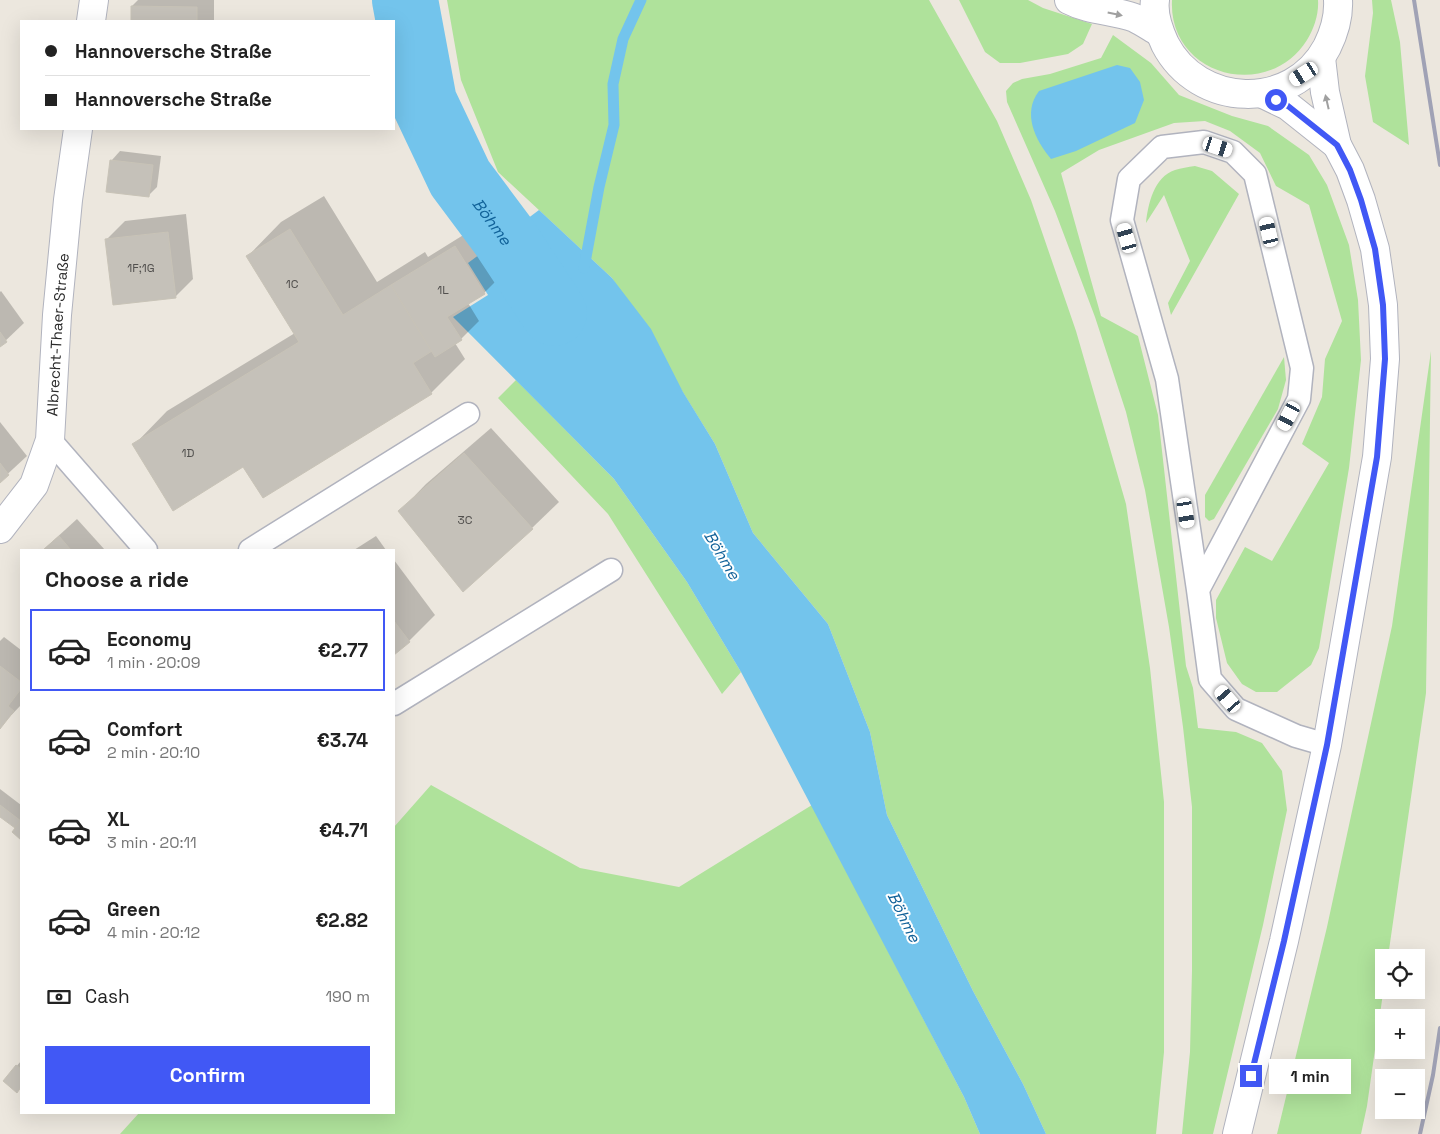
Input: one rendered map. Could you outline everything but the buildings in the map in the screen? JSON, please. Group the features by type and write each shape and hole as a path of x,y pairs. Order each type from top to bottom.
{"main road":[{"path":"91,20 94,0"},
{"path":"1069,0 1106,12 1135,18 1159,32"},
{"path":"1155,0 1159,32 1171,56 1189,74 1212,88 1237,94 1263,94 1285,87 1304,74 1321,58 1333,35 1339,10 1338,0"},
{"path":"1237,1134 1284,941 1327,745 1377,457 1385,359 1383,305 1375,249 1361,200 1350,170 1337,145 1325,92 1321,58"},
{"path":"1263,94 1288,106 1337,145"},
{"name":"Albrecht-Thaer-Straße","path":"0,529 34,485 50,440 58,306 68,200 78,130"}],"lane":[{"path":"1198,590 1298,399 1302,368 1255,174 1233,152 1204,142 1162,147 1129,179 1122,220 1167,379 1210,679 1236,710 1296,736 1327,745"},
{"path":"252,549 468,414"},
{"path":"50,440 145,549"},
{"path":"395,703 612,570"}],"green space":[{"path":"447,0 929,0 997,121 1031,200 1076,331 1126,504 1150,668 1164,802 1164,1052 1156,1134 1046,1134 1023,1084 973,991 887,815 870,732 828,624 753,533 715,444 612,278 498,172 461,80"},
{"path":"959,0 1028,0 1043,8 1092,24 1083,44 1068,54 1020,63 1000,63 985,52"},
{"path":"1172,0 1318,0 1318,11 1310,36 1290,59 1268,71 1246,75 1223,72 1202,62 1186,47 1175,26"},
{"path":"1372,0 1391,0 1400,42 1409,145 1373,122 1365,76 1373,13"},
{"path":"1113,35 1151,63 1179,95 1232,116 1268,126 1309,155 1327,185 1349,245 1358,300 1361,360 1349,468 1319,648 1311,665 1277,692 1256,692 1242,684 1227,663 1216,618 1216,600 1245,547 1272,561 1329,463 1302,444 1322,397 1325,359 1342,321 1309,205 1276,186 1260,153 1230,131 1205,121 1174,123 1099,150 1061,173 1101,316 1138,336 1158,415 1186,666 1193,688 1198,728 1236,732 1262,743 1282,771 1287,810 1263,925 1213,1134 1182,1134 1190,1052 1192,807 1169,627 1145,490 1126,412 1095,317 1055,211 1007,102 1006,91 1013,83 1101,58"},
{"path":"1195,166 1212,171 1239,194 1171,315 1168,303 1190,261 1164,195 1146,223 1147,216 1153,192 1162,179 1175,170"},
{"path":"1431,351 1426,693 1389,949 1375,949 1375,999 1382,999 1381,1009 1375,1009 1375,1050 1367,1106 1361,1134 1277,1134 1327,927 1392,626"},
{"path":"1284,357 1286,380 1278,409 1214,519 1209,521 1205,517 1205,495"},
{"path":"516,380 614,479 687,582 741,672 722,694 608,514 498,398"},
{"path":"431,785 580,868 679,887 812,805 964,1097 980,1134 120,1134 138,1114 395,1114 395,826"}],"water":[{"path":"1117,65 1130,68 1140,82 1144,100 1135,123 1076,151 1051,159 1036,135 1031,117 1031,108 1039,91"},
{"path":"539,210 612,278 651,329 683,392 715,444 753,533 828,624 870,732 887,815 973,991 1023,1084 1046,1134 980,1134 964,1097 741,672 687,582 614,479 453,317 488,295 468,263"}],"waterway":[{"name":"Böhme","path":"405,0 424,102 460,178 504,237 554,313"},
{"path":"584,268 599,187 614,125 613,84 623,39 641,0"}],"railway":[{"path":"1414,0 1440,165"},
{"path":"1420,1134 1433,1075 1440,1028"}],"route":[{"path":"1251,1076 1284,941 1327,745 1377,457 1385,359 1383,305 1375,249 1350,170 1337,145 1288,106 1276,100"}]}
